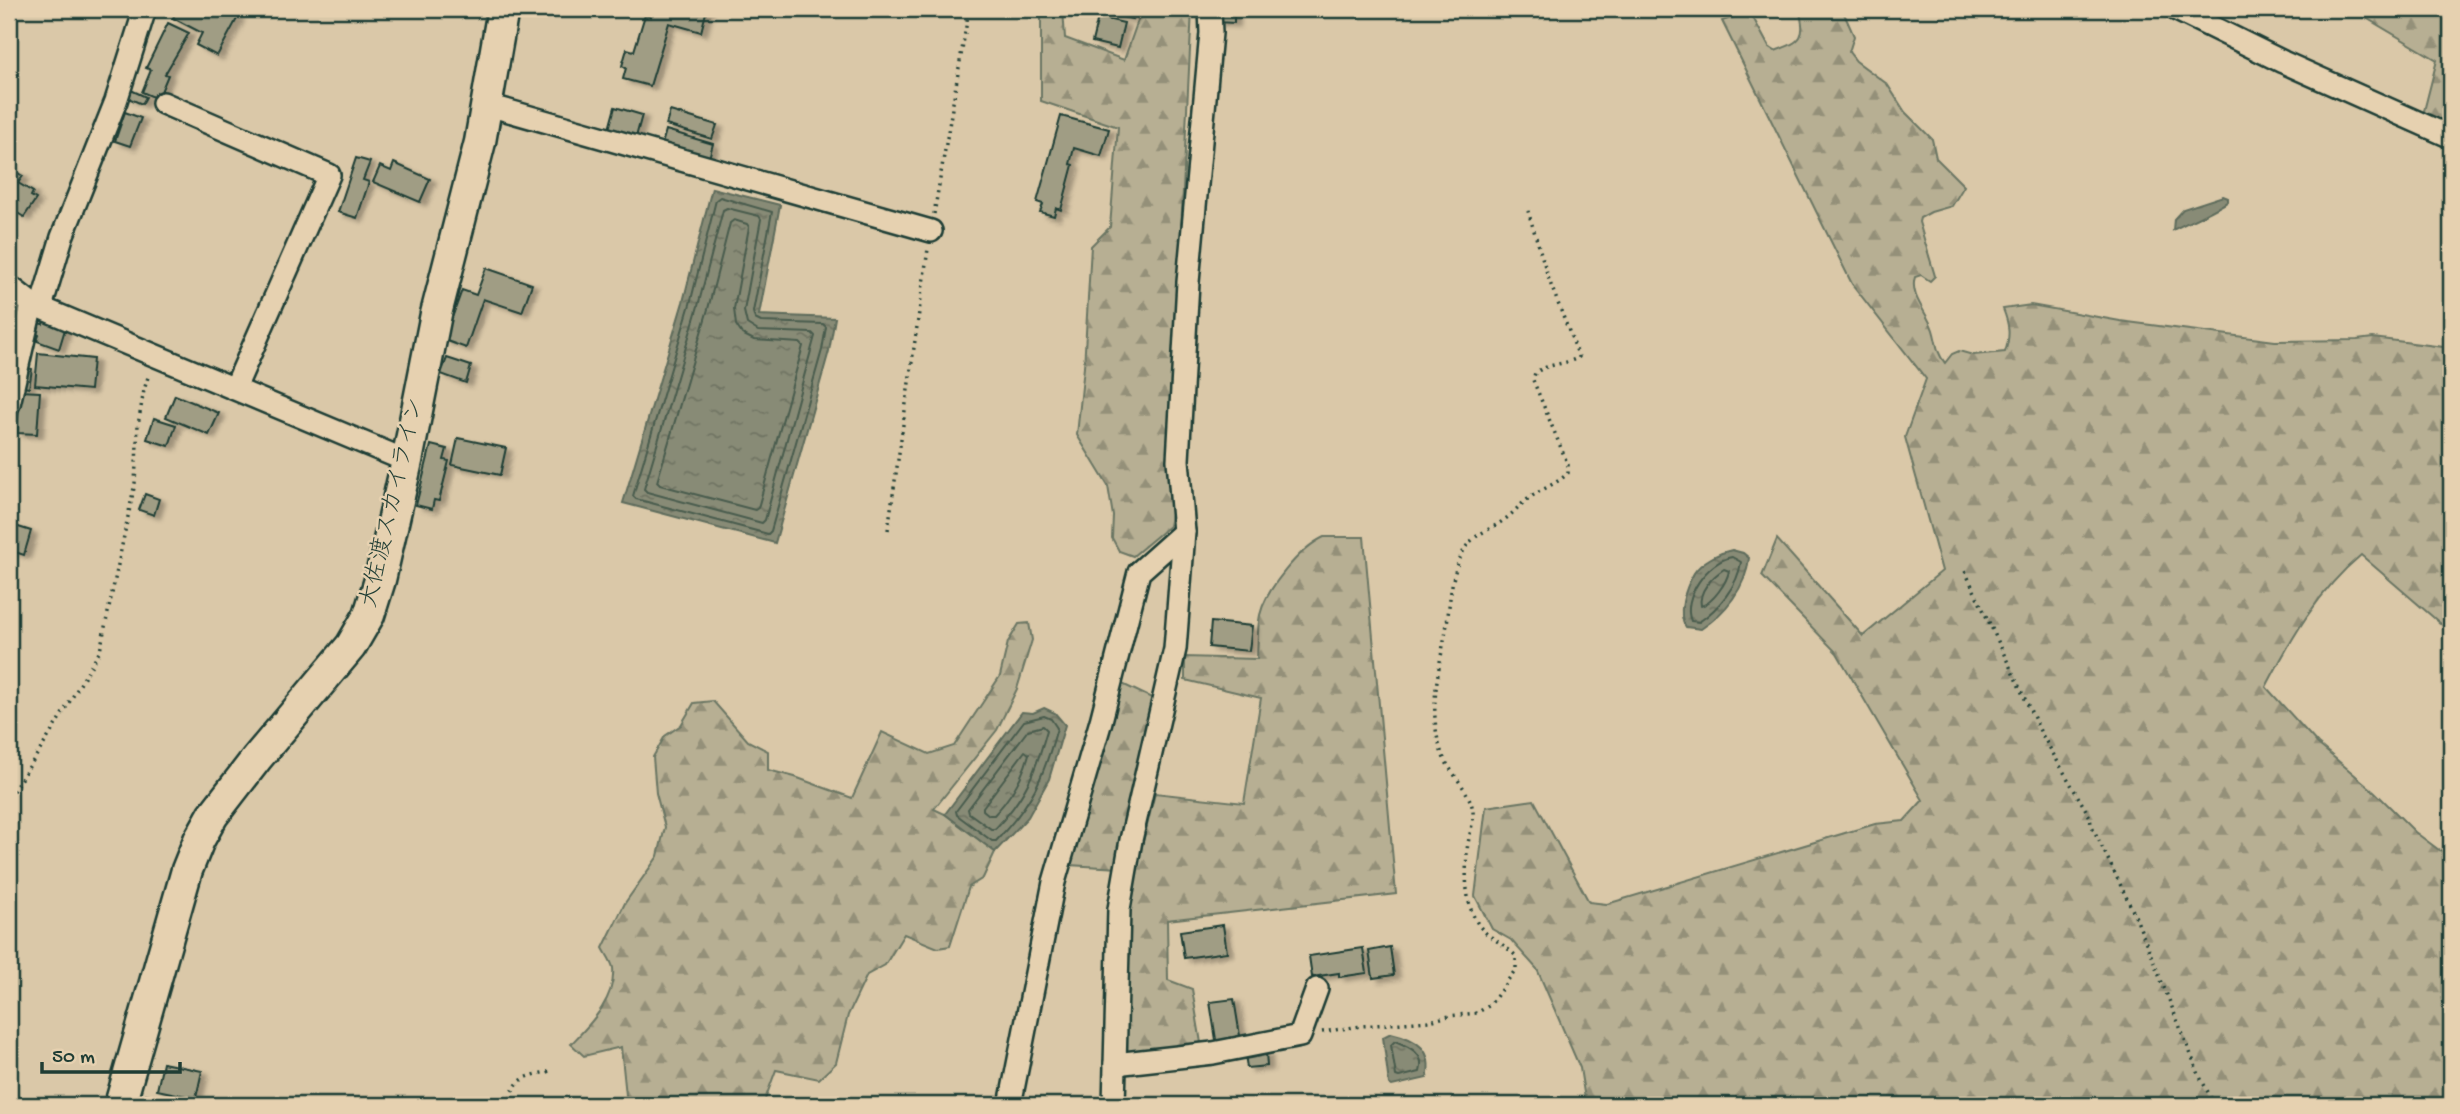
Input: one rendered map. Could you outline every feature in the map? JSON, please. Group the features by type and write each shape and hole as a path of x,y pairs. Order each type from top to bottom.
{"street":[{"path":"9,404 37,306 116,102 145,9"},
{"name":"大佐渡スカイライン","path":"120,1105 187,870 199,840 213,816 257,758 351,646 369,615 380,580 407,461 436,314 488,105 503,9"},
{"path":"1114,1105 1119,909 1131,840 1175,649 1184,532 1178,460 1188,282 1211,33 1210,9"},
{"path":"2175,9 2283,62 2451,136"},
{"path":"163,103 329,175 235,388"},
{"path":"488,105 931,231"},
{"path":"9,286 37,306 407,461"},
{"path":"1010,1105 1054,882 1101,721 1139,572 1184,532"},
{"path":"1115,1065 1213,1053 1300,1036 1317,989"}],"path":[{"path":"888,530 931,231 969,9"},
{"path":"1300,1036 1477,1013 1490,1005 1516,969 1516,956 1485,933 1476,923 1471,910 1467,892 1466,856 1473,811 1470,800 1452,775 1441,752 1436,735 1435,707 1436,675 1454,574 1463,551 1473,537 1505,520 1529,498 1568,473 1568,465 1533,380 1535,373 1541,368 1579,357 1549,280 1528,211"},
{"path":"9,797 100,651 135,482 138,425 144,390 155,355"},
{"path":"1965,571 2041,733 2090,817 2134,913 2200,1077 2215,1105"},
{"path":"509,1105 511,1091 519,1080 552,1071"}],"green space":[{"path":"1041,9 1063,9 1065,38 1124,60 1142,9 1192,9 1172,412 1173,504 1169,526 1133,556 1119,551 1112,538 1113,516 1108,486 1077,435 1091,246 1110,227 1118,127 1041,101"},
{"path":"1799,9 1842,9 1854,36 1849,52 1856,61 1887,84 1905,112 1932,139 1936,158 1964,186 1952,206 1931,212 1920,218 1919,222 1935,276 1930,281 1921,275 1915,277 1915,291 1945,363 1952,354 1959,351 1973,355 2005,352 2008,330 2003,309 2031,305 2120,321 2275,341 2373,338 2451,348 2451,628 2448,630 2361,555 2319,600 2266,687 2318,744 2375,792 2415,832 2451,859 2451,1105 1586,1105 1580,1068 1537,969 1511,940 1492,929 1475,896 1486,807 1534,800 1589,902 1607,904 1875,824 1904,821 1923,800 1837,653 1762,576 1777,539 1863,636 1942,571 1905,437 1926,379 1852,284 1722,21 1750,12 1769,47 1775,51 1792,44 1800,37 1802,26"},
{"path":"2351,9 2451,9 2451,133 2423,115 2437,60"},
{"path":"1324,537 1364,537 1396,894 1167,920 1168,980 1192,989 1201,1043 1126,1055 1127,907 1155,793 1244,803 1261,698 1185,680 1185,657 1257,659 1260,615 1269,593 1285,570 1305,550"},
{"path":"1029,623 1032,640 1017,689 997,730 934,809 945,814 995,852 983,878 969,887 950,946 938,948 904,934 885,965 867,975 848,1015 836,1063 819,1079 776,1070 763,1105 627,1105 621,1047 584,1056 571,1044 606,1000 613,979 613,968 603,948 625,903 658,856 665,827 656,793 653,757 665,736 681,725 694,703 713,701 748,741 768,751 768,770 852,798 882,732 929,754 954,746 1000,676 1008,642 1019,624"},
{"path":"1116,681 1156,700 1119,868 1069,865"}],"water":[{"path":"712,188 780,205 759,315 835,318 829,351 775,543 623,503 683,302"},
{"path":"2223,196 2228,198 2224,204 2173,230 2174,219 2183,209"},
{"path":"1732,550 1749,558 1739,589 1726,607 1701,629 1686,627 1682,608 1694,573 1710,558"},
{"path":"1044,708 1055,713 1065,725 1049,779 1028,817 995,852 945,814 1022,712 1033,713"},
{"path":"1391,1033 1416,1042 1426,1053 1429,1068 1427,1078 1392,1086 1389,1084 1383,1037"}],"building":[{"path":"177,9 222,9 238,17 217,56 196,45 202,33 173,18"},
{"path":"653,9 707,9 701,32 669,23 650,86 623,79 626,68 622,66 627,49 634,51 645,15 651,17"},
{"path":"1106,9 1134,9 1132,19 1105,13"},
{"path":"1217,9 1234,9 1234,23 1217,22"},
{"path":"1098,17 1124,23 1118,48 1092,42"},
{"path":"168,23 189,33 165,74 168,75 158,99 142,92 151,70 146,68"},
{"path":"131,90 146,97 142,104 128,98"},
{"path":"615,107 642,115 636,137 609,129"},
{"path":"670,111 717,125 712,139 666,125"},
{"path":"125,112 141,118 130,146 115,141"},
{"path":"1061,116 1109,129 1101,156 1074,148 1070,164 1073,165 1061,210 1056,208 1054,216 1040,212 1043,204 1037,202"},
{"path":"666,130 713,144 709,158 662,144"},
{"path":"356,158 370,162 363,180 369,182 357,218 338,212"},
{"path":"394,163 430,179 420,202 373,182 380,166 391,171"},
{"path":"9,168 23,176 18,183 33,192 31,196 36,199 24,217 9,208"},
{"path":"486,268 532,284 522,312 483,299 466,348 444,340 462,290 476,295"},
{"path":"45,319 66,326 59,349 37,341 39,335 34,333 38,323 43,324"},
{"path":"38,353 93,359 90,390 35,385"},
{"path":"447,358 471,366 466,383 441,374"},
{"path":"21,367 32,369 29,388 18,386"},
{"path":"20,391 40,392 37,434 17,433"},
{"path":"175,395 219,413 209,435 166,417"},
{"path":"154,418 176,425 169,446 147,439"},
{"path":"458,438 506,448 500,475 452,465"},
{"path":"431,445 447,449 444,460 449,461 439,501 434,500 432,509 416,505"},
{"path":"145,494 159,499 154,515 139,510"},
{"path":"9,524 31,531 24,555 9,550"},
{"path":"1211,622 1252,626 1249,651 1209,647"},
{"path":"1223,925 1227,952 1184,958 1180,931"},
{"path":"1390,947 1394,975 1373,978 1369,951"},
{"path":"1363,948 1367,973 1312,977 1309,956"},
{"path":"1234,999 1241,1042 1217,1046 1210,1002"},
{"path":"1266,1052 1267,1066 1247,1068 1245,1054"},
{"path":"163,1063 202,1071 196,1098 157,1090"},
{"path":"146,1094 163,1098 161,1105 143,1105"}]}
